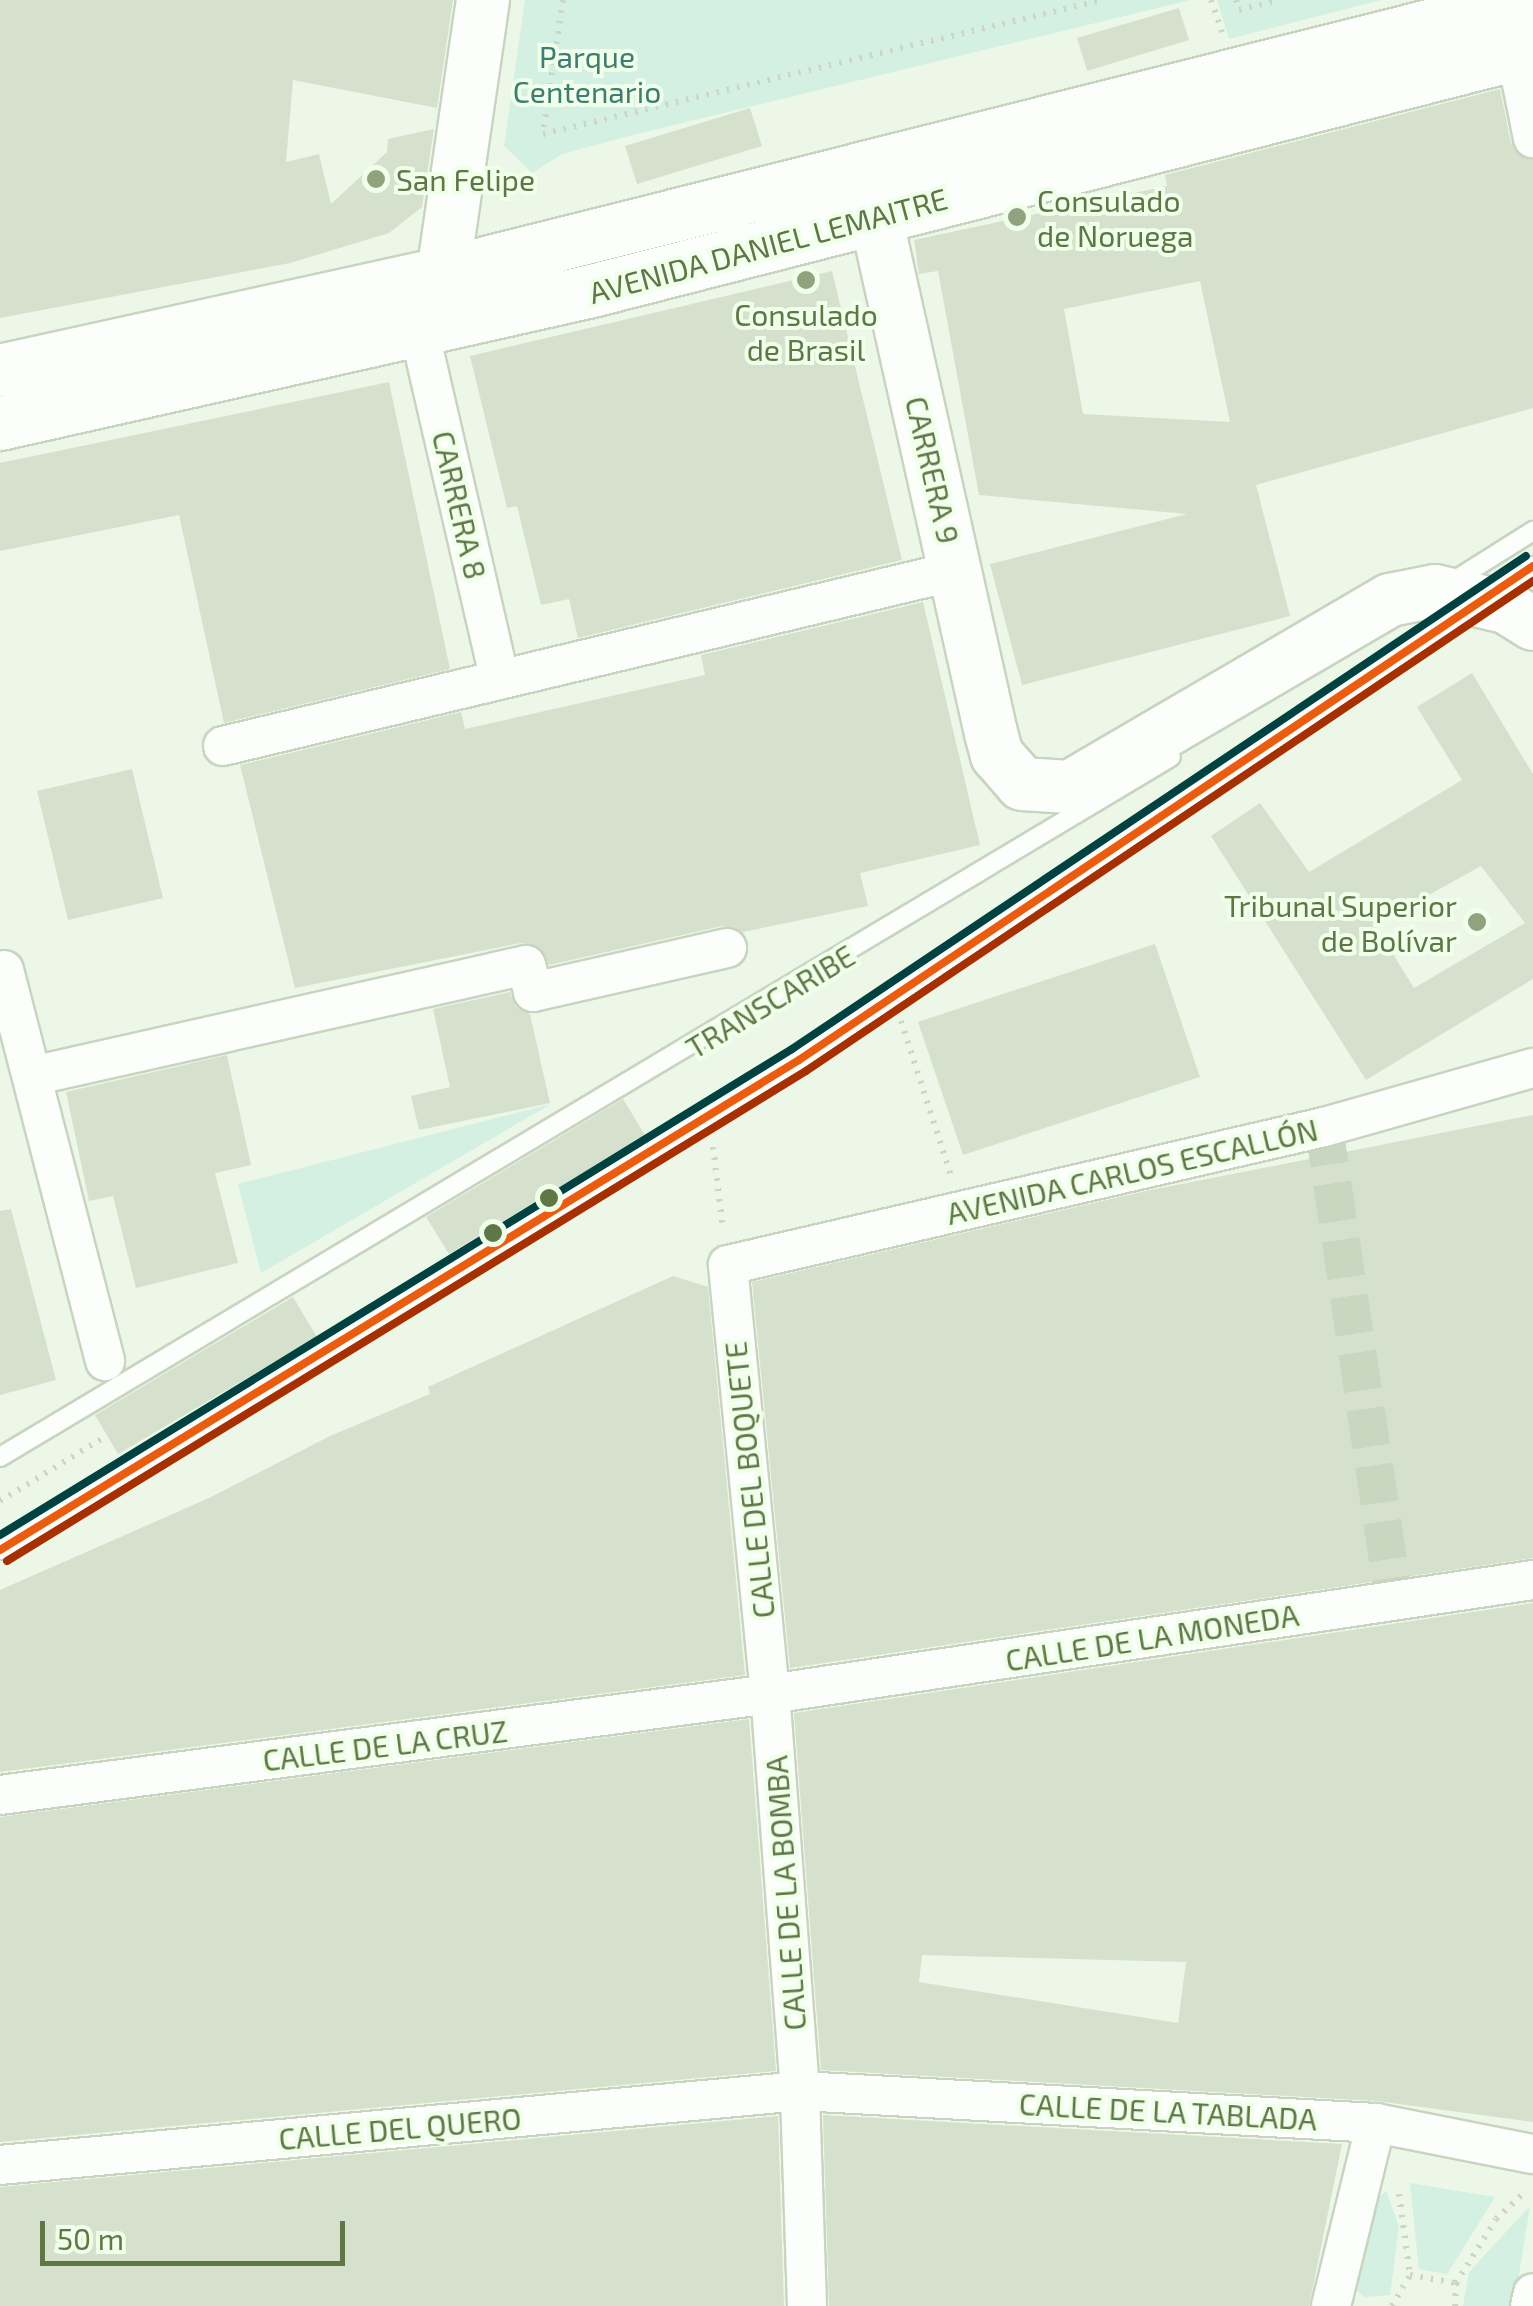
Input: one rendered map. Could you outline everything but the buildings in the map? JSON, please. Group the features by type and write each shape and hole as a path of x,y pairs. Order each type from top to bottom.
{"main road":[{"path":"443,274 483,0"},
{"name":"AVENIDA DANIEL LEMAITRE","path":"0,371 443,274 1533,0"},
{"name":"AVENIDA DANIEL LEMAITRE","path":"0,424 420,330 1524,52"},
{"name":"CARRERA 9","path":"864,166 990,733 1008,771 1022,784 1070,788 1371,607 1459,595"},
{"path":"1459,595 1533,624"}],"street":[{"path":"1524,52 1533,138"},
{"name":"CARRERA 8","path":"420,330 500,680"},
{"path":"223,746 955,571"},
{"path":"32,1076 526,965 533,992 726,948"},
{"path":"4,970 105,1361"},
{"name":"AVENIDA CARLOS ESCALLÓN","path":"728,1265 1324,1128 1533,1068"},
{"name":"CALLE DEL BOQUETE","path":"728,1265 770,1694"},
{"name":"CALLE DE LA MONEDA","path":"770,1694 1533,1580"},
{"name":"CALLE DE LA CRUZ","path":"0,1795 770,1694"},
{"name":"CALLE DE LA BOMBA","path":"770,1694 800,2091 807,2306"},
{"name":"CALLE DE LA TABLADA","path":"800,2091 1376,2123 1533,2154"},
{"name":"CALLE DEL QUERO","path":"0,2166 800,2091"},
{"path":"1331,2306 1376,2123"},
{"path":"1530,2306 1533,2293"}],"lane":[{"name":"TRANSCARIBE","path":"0,1550 799,1060 1459,595 1533,531"},
{"name":"TRANSCARIBE","path":"1268,696 1459,595 1533,566"},
{"name":"TRANSCARIBE","path":"0,1457 1184,749"}],"path":[{"path":"563,0 543,134 1102,0"},
{"path":"1236,0 1240,10 1279,0"},
{"path":"898,1012 962,1210"},
{"path":"712,1144 728,1265"},
{"path":"0,1500 106,1436"},
{"path":"1455,2306 1456,2283 1496,2219 1533,2185"},
{"path":"1392,2306 1410,2275 1456,2283"}],"green space":[{"name":"Parque Centenario","path":"525,0 1191,0 629,136 562,154 532,173 504,146"},
{"path":"1217,0 1381,0 1229,39"},
{"path":"551,1104 261,1273 238,1184"},
{"path":"1410,2183 1495,2197 1447,2274 1419,2269"},
{"path":"1386,2191 1399,2226 1390,2295 1364,2297 1349,2283 1363,2211"},
{"path":"1530,2206 1514,2306 1463,2306 1469,2272"}],"tunnel":[{"path":"1324,1127 1394,1600"}],"transit line":[{"path":"0,1535 792,1049 1526,556"},
{"path":"0,1550 799,1060 1533,566"},
{"path":"7,1561 806,1071 1533,581"}],"place":[{"name":"San Felipe","path":"376,179"},
{"name":"Consulado de Noruega","path":"1017,217"},
{"name":"Consulado de Brasil","path":"806,280"},
{"name":"Tribunal Superior de Bolívar","path":"1477,922"}]}
